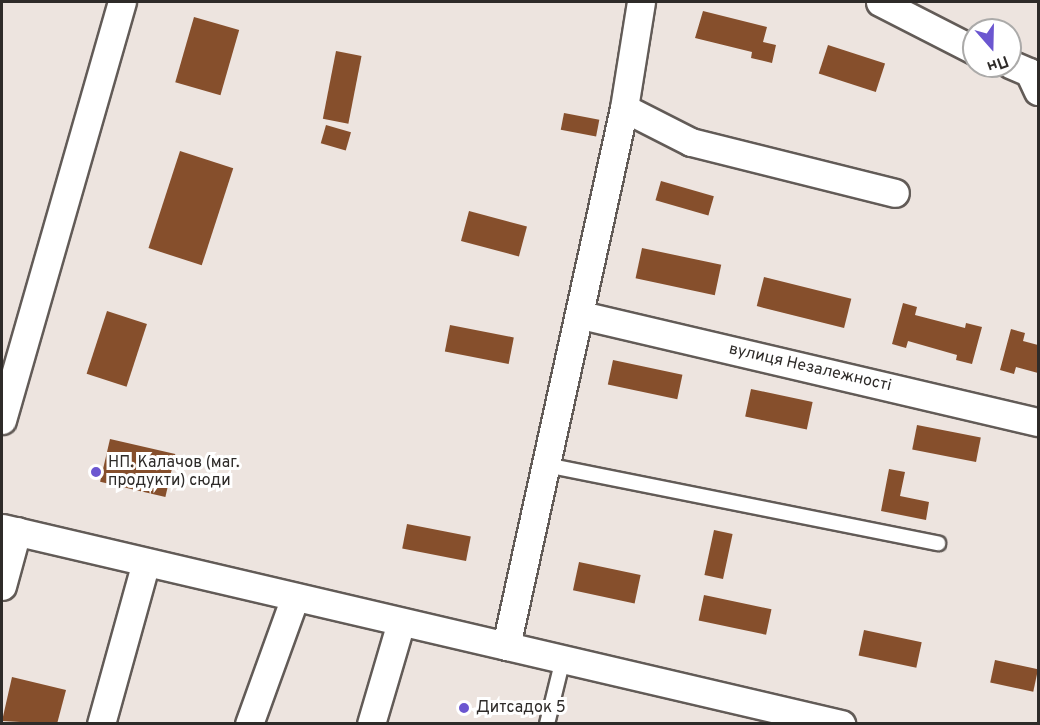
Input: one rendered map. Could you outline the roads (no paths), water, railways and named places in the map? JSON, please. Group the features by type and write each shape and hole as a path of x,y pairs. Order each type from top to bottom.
{"street":[{"path":"2,420 122,2"},
{"path":"506,646 581,315 624,108 641,2"},
{"path":"880,2 962,44"},
{"path":"1022,69 1029,72 1038,90"},
{"path":"624,108 691,142 895,193"},
{"name":"вулиця Незалежності","path":"581,315 1038,422"},
{"path":"2,586 9,529 841,723"},
{"path":"101,723 146,562"},
{"path":"249,723 295,597"},
{"path":"371,723 401,622"}],"lane":[{"path":"546,465 938,543"},
{"path":"548,723 563,659"}],"place":[{"name":"НП. Калачов (маг. продукти) сюди","path":"96,472"},
{"name":"Дитсадок 5","path":"464,708"}]}
